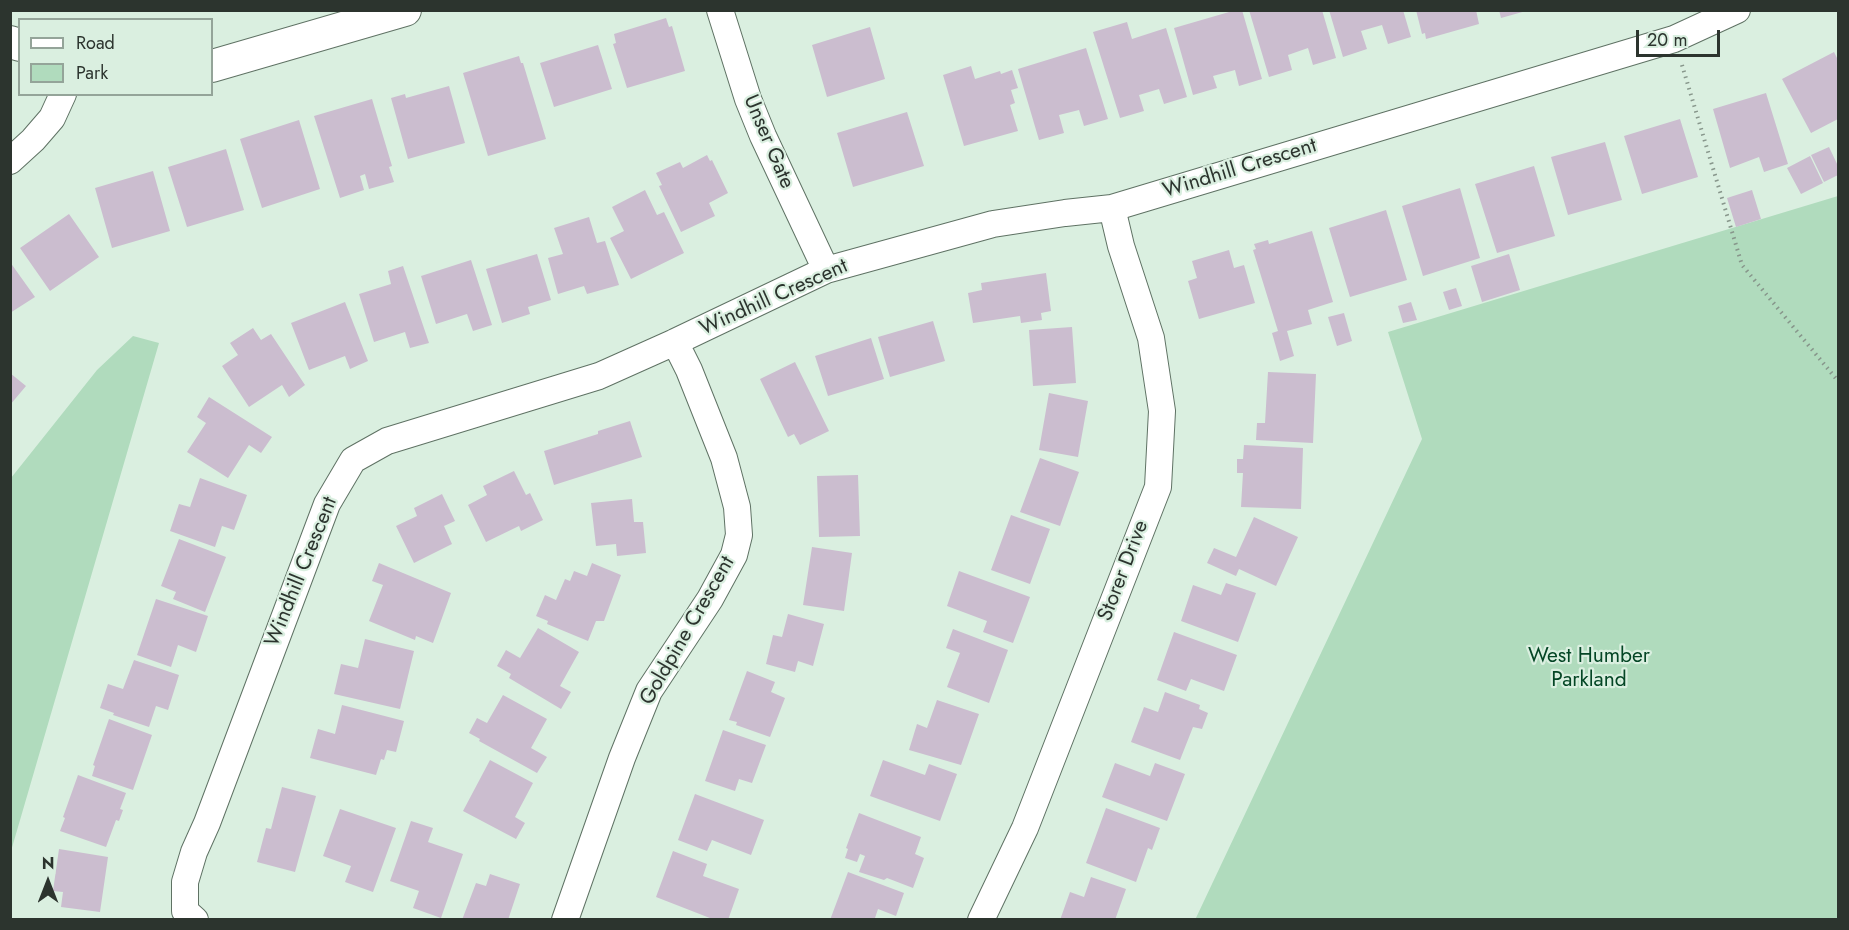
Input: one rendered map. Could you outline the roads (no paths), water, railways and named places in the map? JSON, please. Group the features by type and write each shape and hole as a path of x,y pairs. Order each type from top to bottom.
{"street":[{"path":"213,66 405,10"},
{"name":"Unser Gate","path":"720,10 748,99 763,136 826,270"},
{"name":"Windhill Crescent","path":"190,915 185,882 194,852 207,823 323,512 353,460 387,441 599,376 826,270 993,224 1112,208 1674,39 1737,10"},
{"path":"10,161 52,118 62,96"},
{"name":"Storer Drive","path":"981,920 1025,828 1158,487 1162,411 1151,339 1120,246 1112,208"},
{"name":"Goldpine Crescent","path":"565,920 622,758 649,691 710,599 734,555 739,535 737,507 724,458 689,370 675,342"}],"park label":[{"name":"West Humber Parkland","path":"1589,669"}]}
